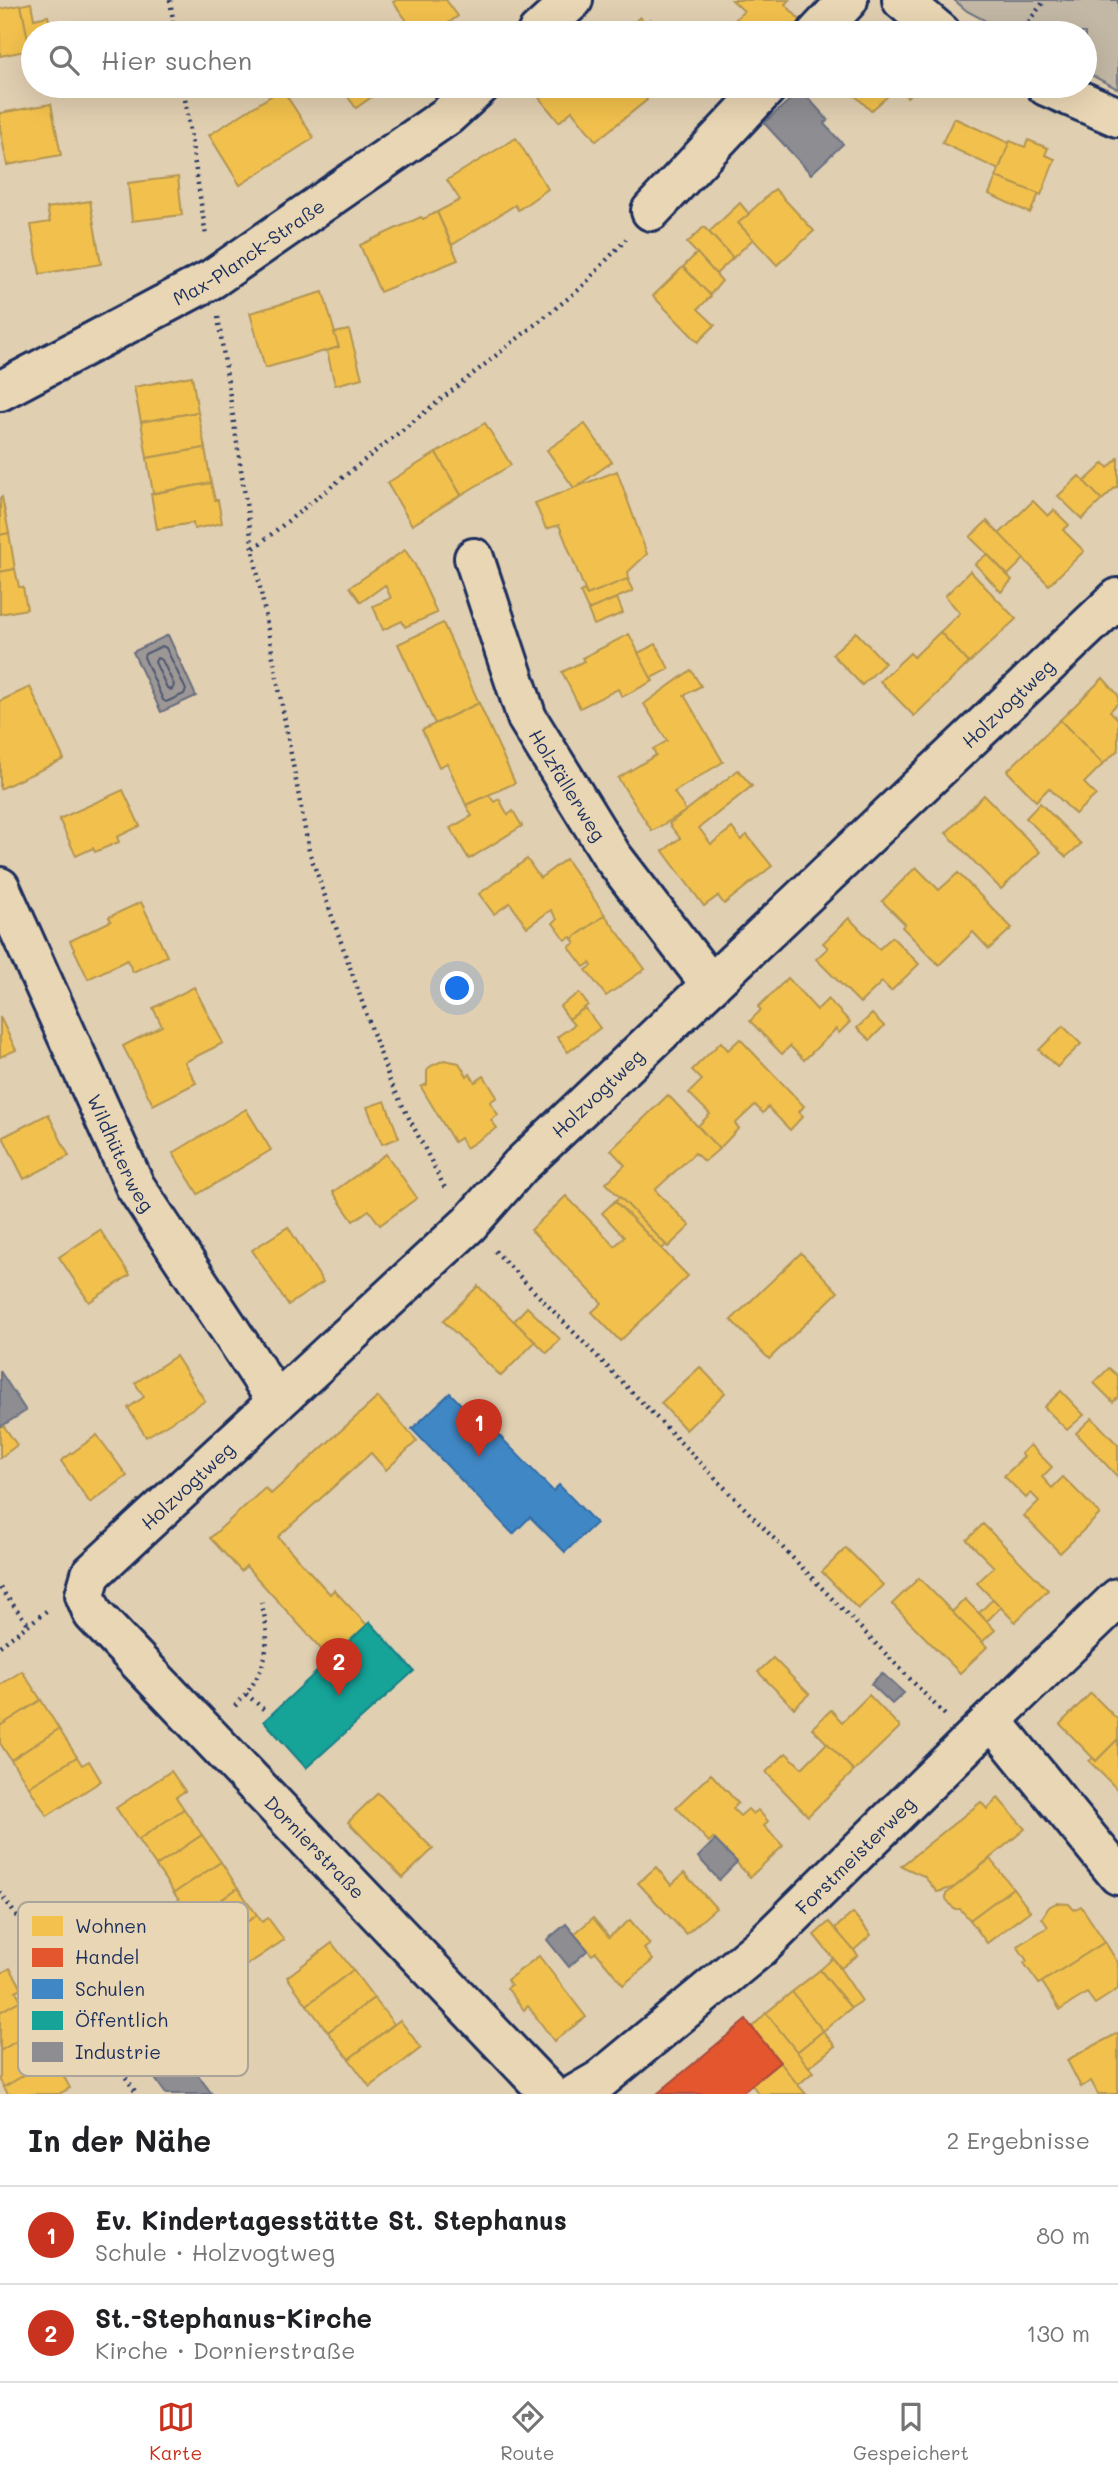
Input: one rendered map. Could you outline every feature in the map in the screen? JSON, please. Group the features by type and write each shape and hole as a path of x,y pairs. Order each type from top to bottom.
{"street":[{"path":"550,21 573,0"},
{"path":"828,21 848,0"},
{"path":"902,0 927,21"},
{"name":"Max-Planck-Straße","path":"1,388 212,279 447,116 467,98"},
{"path":"652,211 757,98"},
{"path":"1074,98 1118,117"},
{"name":"Holzfällerweg","path":"474,558 527,718 612,856 711,985"},
{"name":"Holzvogtweg","path":"85,1595 91,1574 469,1224 520,1167 1118,598"},
{"name":"Wildhüterweg","path":"0,887 135,1186 276,1400"},
{"name":"Dornierstraße","path":"85,1595 93,1614 550,2094"},
{"name":"Forstmeisterweg","path":"576,2094 600,2080 762,1946 1118,1598"},
{"path":"981,1731 1118,1875"}],"path":[{"path":"170,0 173,21"},
{"path":"1029,21 1045,0"},
{"path":"185,98 253,548 309,850 390,1081 450,1197 469,1224 981,1731"},
{"path":"253,548 581,288 652,211"},
{"path":"0,1588 29,1625"},
{"path":"0,1646 60,1600 85,1595"},
{"path":"207,1734 246,1694 265,1661 267,1632 261,1602"},
{"path":"246,1694 267,1712"},
{"path":"0,1892 18,1919"},
{"path":"125,2076 137,2094"}],"shaded area":[{"path":"954,0 1118,0 1118,89 1097,78 1097,21 986,21"}],"water":[{"path":"168,635 196,696 161,712 133,652"}],"building: Wohnen":[{"path":"446,0 458,16 451,21 407,21 393,2"},
{"path":"732,0 789,0 785,4 801,21 734,21 744,11"},
{"path":"31,3 34,19 48,16 49,21 24,21 21,5"},
{"path":"21,5 24,21 21,21 21,52 0,56 0,9"},
{"path":"268,98 288,98 314,138 240,185 209,135"},
{"path":"349,98 370,98 356,108"},
{"path":"539,98 647,100 596,141 572,111 559,122"},
{"path":"857,98 886,98 871,111"},
{"path":"51,104 61,155 7,165 0,113"},
{"path":"954,118 1009,143 999,170 942,143"},
{"path":"516,138 548,189 518,210 515,205 452,245 437,212 460,200 447,180"},
{"path":"1028,140 1048,148 1045,155 1055,159 1041,195 996,177 1010,141 1025,147"},
{"path":"178,177 182,215 132,221 128,183"},
{"path":"996,177 1039,194 1030,213 989,194"},
{"path":"775,189 814,231 777,265 738,223"},
{"path":"90,201 101,264 40,274 31,225 50,222 47,208"},
{"path":"740,203 749,214 738,223 753,239 733,258 709,232"},
{"path":"437,212 458,260 380,292 360,245"},
{"path":"704,227 733,258 716,274 687,243"},
{"path":"697,253 722,281 710,295 683,267"},
{"path":"683,267 711,296 698,309 715,325 698,342 653,296"},
{"path":"323,292 339,347 265,368 250,313"},
{"path":"349,330 362,378 335,385 327,351 339,347 334,333"},
{"path":"192,376 198,412 141,422 134,387"},
{"path":"198,412 205,448 147,458 141,422"},
{"path":"485,423 511,465 461,495 436,453"},
{"path":"585,424 612,462 574,488 547,450"},
{"path":"205,448 211,483 153,493 147,458"},
{"path":"436,453 461,495 412,525 387,483"},
{"path":"1118,458 1118,487 1102,500 1084,482 1104,463 1108,468"},
{"path":"617,471 647,554 628,572 629,579 587,595 559,525 546,529 535,503"},
{"path":"1079,476 1102,500 1082,519 1058,496"},
{"path":"211,483 215,500 218,500 222,523 194,529 193,523 157,529 151,494"},
{"path":"2,497 9,533 0,535 0,498"},
{"path":"1033,501 1048,516 1054,510 1069,525 1063,530 1084,551 1049,585 999,534"},
{"path":"987,521 1024,559 1008,575 970,537"},
{"path":"9,533 15,569 0,572 0,535"},
{"path":"405,550 415,565 437,613 405,627 402,621 383,630 373,606 391,598 385,585 361,602 350,587"},
{"path":"987,554 1012,580 1001,592 975,564"},
{"path":"15,569 19,587 23,587 27,609 0,614 0,572"},
{"path":"970,571 1016,619 969,663 940,632 960,613 945,596"},
{"path":"627,579 633,591 588,610 580,592 584,590 587,595"},
{"path":"617,598 623,613 594,625 588,610"},
{"path":"443,623 479,703 435,724 398,644"},
{"path":"856,632 885,663 862,685 832,654"},
{"path":"940,632 969,663 914,716 880,681 910,653 914,657"},
{"path":"629,634 653,681 622,697 618,689 580,708 562,672 584,661 582,658"},
{"path":"656,644 669,669 651,678 638,653"},
{"path":"691,670 701,686 684,695 723,762 674,792 686,811 652,831 618,778 656,755 653,749 667,741 644,704"},
{"path":"1103,678 1118,695 1118,703 1110,711 1118,719 1118,750 1103,764 1060,720"},
{"path":"30,687 64,759 0,789 0,701"},
{"path":"479,703 515,783 466,805 447,763 439,767 422,730"},
{"path":"1060,720 1103,764 1084,783 1096,795 1075,814 1049,788 1036,801 1007,771"},
{"path":"738,770 752,786 699,828 711,844 732,828 741,840 747,835 772,866 724,904 718,896 704,906 663,851 680,838 669,824"},
{"path":"123,790 140,826 117,837 119,842 95,852 93,848 76,856 59,819"},
{"path":"489,795 494,802 499,799 508,815 513,811 522,826 469,859 450,828 472,816 466,805"},
{"path":"984,795 1040,852 1001,889 946,833"},
{"path":"1040,803 1081,844 1066,857 1026,818"},
{"path":"527,859 540,878 566,859 605,915 572,939 571,937 565,940 553,923 557,919 551,910 527,927 510,903 494,914 479,894"},
{"path":"916,867 939,890 958,873 1012,928 989,949 973,932 939,965 902,927 905,924 882,901"},
{"path":"141,902 167,956 133,972 127,960 88,979 70,941 111,921 109,917"},
{"path":"605,915 645,969 606,996 586,970 592,966 590,963 584,967 569,947 575,943 572,939"},
{"path":"849,918 879,949 892,937 919,964 891,991 882,982 860,1003 816,959 828,948 823,943"},
{"path":"788,978 817,1010 828,999 850,1022 839,1033 836,1029 804,1060 790,1046 782,1054 750,1021 761,1010 758,1007"},
{"path":"194,987 223,1043 185,1062 196,1083 153,1105 123,1046 162,1026 153,1008"},
{"path":"579,993 588,1005 569,1019 560,1006"},
{"path":"585,1008 600,1028 568,1052 557,1037 574,1025 569,1019"},
{"path":"872,1014 884,1026 870,1040 857,1028"},
{"path":"0,1017 16,1050 0,1057"},
{"path":"1063,1026 1081,1044 1057,1067 1039,1050"},
{"path":"740,1039 804,1106 799,1112 803,1116 790,1130 768,1107 763,1113 755,1105 735,1124 739,1128 719,1149 698,1126 710,1114 689,1093 702,1080 692,1070 721,1042 728,1050"},
{"path":"444,1060 459,1063 467,1076 470,1074 475,1082 484,1076 497,1097 490,1102 498,1115 491,1120 497,1128 466,1148 460,1138 454,1142 421,1087 427,1084 427,1071 431,1066"},
{"path":"668,1095 719,1149 704,1162 695,1153 655,1190 690,1226 668,1247 606,1183 625,1165 611,1150"},
{"path":"385,1101 399,1138 382,1144 367,1107"},
{"path":"246,1109 271,1150 198,1194 173,1153"},
{"path":"48,1114 69,1156 24,1179 3,1137"},
{"path":"386,1154 417,1198 380,1225 369,1210 353,1221 333,1192"},
{"path":"566,1196 615,1246 624,1237 602,1213 615,1201 688,1276 620,1341 592,1312 602,1303 531,1230"},
{"path":"620,1197 666,1245 662,1249 615,1201"},
{"path":"288,1227 323,1282 288,1305 252,1250"},
{"path":"100,1230 130,1275 89,1302 59,1257"},
{"path":"801,1253 838,1292 769,1359 731,1320"},
{"path":"478,1286 535,1342 501,1376 443,1321"},
{"path":"527,1307 560,1339 547,1353 514,1321"},
{"path":"176,1356 205,1401 146,1437 128,1408 144,1397 135,1383"},
{"path":"700,1367 725,1393 686,1430 661,1403"},
{"path":"1109,1368 1118,1376 1118,1397 1113,1402 1094,1383"},
{"path":"1061,1391 1084,1415 1067,1430 1044,1407"},
{"path":"378,1397 417,1441 386,1470 371,1453 278,1537 330,1594 334,1590 367,1625 331,1660 246,1566 241,1571 210,1538 265,1488 271,1494"},
{"path":"1092,1418 1118,1445 1118,1477 1076,1433"},
{"path":"3,1425 17,1445 0,1458 0,1427"},
{"path":"97,1435 127,1476 90,1503 61,1461"},
{"path":"1030,1445 1052,1467 1042,1477 1052,1488 1063,1477 1100,1514 1060,1553 1024,1516 1039,1501 1031,1493 1026,1498 1004,1476 1024,1457 1021,1454"},
{"path":"983,1524 1048,1590 1015,1622 977,1583 994,1567 967,1540"},
{"path":"846,1548 883,1585 858,1609 822,1572"},
{"path":"919,1578 987,1647 960,1673 892,1604"},
{"path":"965,1599 995,1630 982,1642 952,1612"},
{"path":"993,1599 1001,1607 987,1621 979,1613"},
{"path":"773,1658 809,1694 794,1708 758,1672"},
{"path":"22,1671 41,1700 0,1726 0,1685"},
{"path":"1091,1693 1118,1720 1118,1739 1096,1761 1060,1724"},
{"path":"869,1695 900,1727 854,1771 812,1728 831,1710 842,1722"},
{"path":"41,1700 59,1729 11,1760 0,1743 0,1726"},
{"path":"59,1729 77,1757 29,1787 11,1760"},
{"path":"1118,1739 1118,1790 1089,1761 1093,1758 1096,1761"},
{"path":"827,1743 854,1771 808,1816 766,1772 786,1753 802,1768"},
{"path":"77,1757 82,1765 89,1761 101,1781 47,1816 29,1787"},
{"path":"171,1771 185,1791 176,1797 184,1809 138,1840 116,1808"},
{"path":"711,1774 738,1803 733,1809 740,1816 748,1809 753,1814 758,1810 768,1821 764,1826 783,1846 750,1877 713,1838 709,1842 676,1807"},
{"path":"378,1793 433,1849 403,1878 348,1822"},
{"path":"998,1798 1025,1829 955,1887 937,1892 924,1876 901,1866 981,1802 987,1809"},
{"path":"184,1809 202,1835 156,1866 138,1840"},
{"path":"202,1835 221,1862 174,1893 156,1866"},
{"path":"990,1859 1013,1888 970,1920 960,1909 954,1909 946,1899 946,1894"},
{"path":"221,1862 238,1888 218,1902 180,1902 174,1893"},
{"path":"656,1867 671,1885 684,1873 716,1908 686,1934 638,1883"},
{"path":"238,1888 248,1902 218,1902"},
{"path":"1013,1888 1030,1911 987,1943 970,1920"},
{"path":"248,1902 257,1915 248,1921"},
{"path":"1056,1903 1069,1904 1074,1910 1081,1906 1105,1942 1039,1984 1024,1963 1027,1961 1017,1946 1048,1927 1042,1918 1049,1907"},
{"path":"853,1913 871,1935 853,1951 835,1928"},
{"path":"257,1915 262,1922 268,1918 284,1940 248,1964 248,1921"},
{"path":"593,1918 609,1937 630,1920 650,1944 644,1949 653,1960 623,1985 596,1952 592,1955 574,1934"},
{"path":"829,1922 858,1955 841,1968 814,1935"},
{"path":"1105,1942 1118,1963 1118,1989 1095,2004 1087,1993 1060,2010 1042,1982"},
{"path":"332,1943 353,1970 307,2005 287,1977"},
{"path":"539,1956 586,2017 554,2041 528,2006 524,2010 507,1988 511,1985 507,1980"},
{"path":"833,1958 862,2001 851,2008 820,1970"},
{"path":"10,1968 18,1981 18,2002 0,2012 0,1974"},
{"path":"353,1970 374,1998 328,2032 307,2005"},
{"path":"820,1970 851,2008 823,2031 792,1992"},
{"path":"792,1992 823,2031 797,2052 766,2013"},
{"path":"374,1998 394,2024 349,2059 328,2032"},
{"path":"18,2002 18,2040 0,2051 0,2012"},
{"path":"766,2013 813,2072 798,2085 752,2027"},
{"path":"400,2020 421,2048 370,2087 349,2059"},
{"path":"823,2031 835,2046 809,2067 797,2052"},
{"path":"1118,2033 1118,2094 1098,2094 1091,2081 1081,2087 1067,2060"},
{"path":"18,2040 18,2076 23,2076 4,2087 0,2081 0,2051"},
{"path":"780,2062 806,2094 759,2094 752,2085"},
{"path":"23,2076 64,2076 70,2088 59,2094 8,2094 4,2087"}],"building: Handel":[{"path":"746,2020 780,2062 741,2094 657,2094"}],"building: Schulen":[{"path":"450,1393 482,1426 486,1422 553,1491 559,1485 596,1523 565,1552 530,1517 513,1534 412,1429"}],"building: Öffentlich":[{"path":"370,1622 414,1671 306,1768 264,1721"}],"building: Industrie":[{"path":"792,98 808,98 828,120 824,124 843,144 811,174 764,123"},
{"path":"0,1371 26,1411 0,1427"},
{"path":"882,1673 904,1693 892,1704 871,1684"},
{"path":"715,1840 737,1862 719,1880 698,1857"},
{"path":"566,1924 588,1950 569,1967 547,1940"},
{"path":"153,2076 199,2076 212,2094 166,2094"}],"place":[{"name":"Ev. Kindertagesstätte St. Stephanus","path":"479,1457"},
{"name":"St.-Stephanus-Kirche","path":"339,1696"}]}
